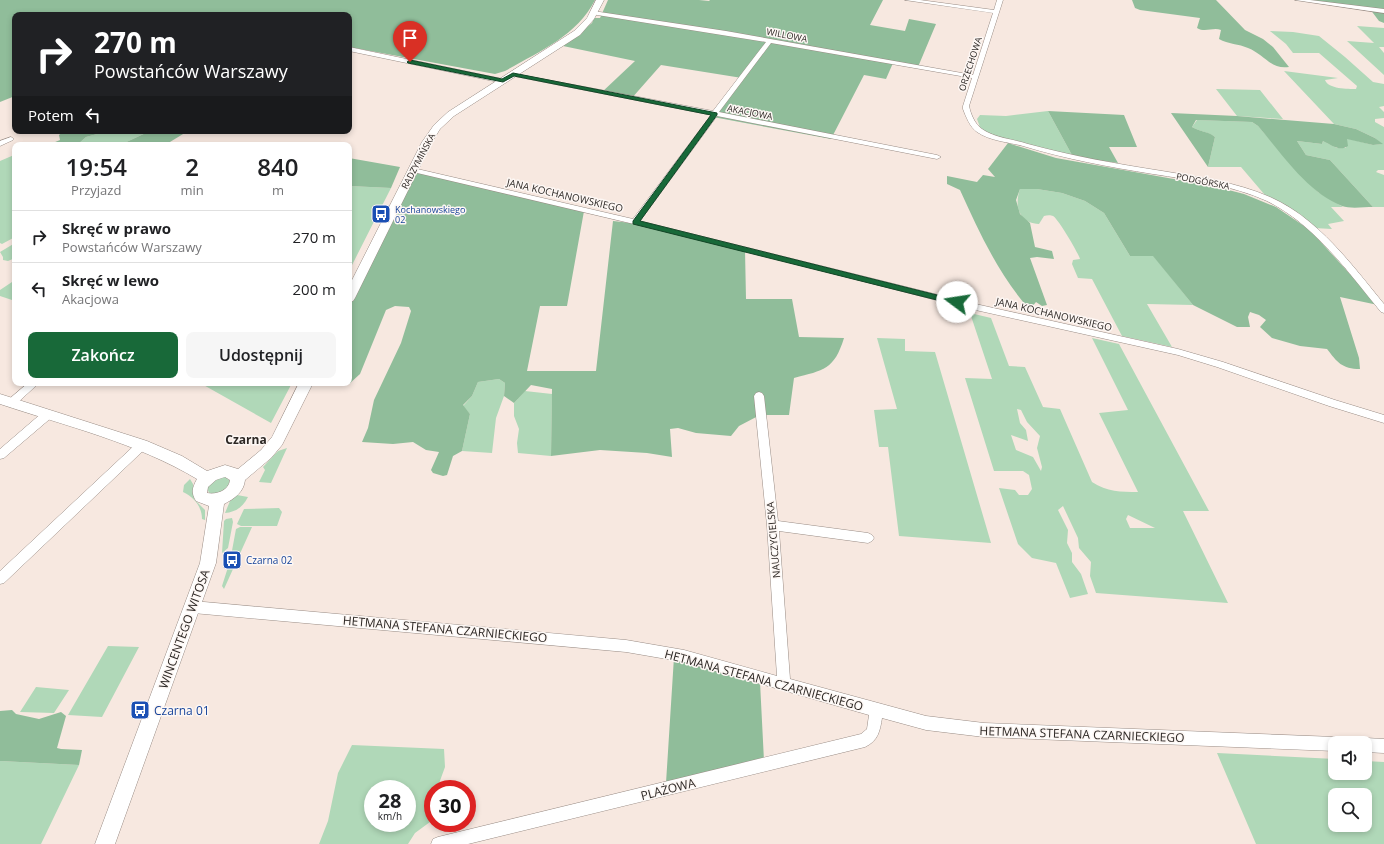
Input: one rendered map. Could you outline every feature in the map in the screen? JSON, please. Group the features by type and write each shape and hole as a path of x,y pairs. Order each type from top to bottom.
{"street":[{"name":"RADZYMIŃSKA","path":"352,292 427,142 437,127 451,114 577,33 585,26 594,13 600,0"},
{"path":"908,0 996,12"},
{"name":"ORZECHOWA","path":"980,131 966,110 966,106 1000,0"},
{"path":"1298,0 1384,11"},
{"name":"WILLOWA","path":"594,13 770,41 976,77"},
{"path":"635,222 770,41"},
{"path":"352,50 503,80"},
{"name":"AKACJOWA","path":"513,74 937,157"},
{"name":"PODGÓRSKA","path":"980,131 1058,155 1209,182 1245,190 1264,197 1297,216 1312,230 1343,262 1384,310"},
{"path":"0,144 11,139"},
{"name":"JANA KOCHANOWSKIEGO","path":"413,170 635,222 971,306 1178,352 1220,364 1332,403 1384,419"},
{"path":"6,401 29,386"},
{"path":"238,477 235,474 225,471 212,474 199,488 201,497 211,501 218,500 234,490 238,477 266,454 277,441 304,386"},
{"name":"NAUCZYCIELSKA","path":"759,396 773,525 784,684"},
{"path":"6,401 142,445 178,460 207,478"},
{"path":"0,454 47,414"},
{"path":"0,579 142,445"},
{"name":"WINCENTEGO WITOSA","path":"106,844 208,564 218,500"},
{"path":"773,525 868,538"},
{"name":"HETMANA STEFANA CZARNIECKIEGO","path":"193,607 626,646 684,656 876,710 926,722 984,730 1328,744"},
{"name":"PLAŻOWA","path":"438,844 865,740 873,732 876,710"},
{"path":"1372,745 1384,746"}],"green space":[{"path":"0,0 595,0 578,24 556,42 505,71 495,74 352,48 352,12 12,12 12,97 0,102"},
{"path":"608,0 883,0 870,25 905,31 909,19 936,24 918,67 893,63 886,79 864,75 831,139 713,117 742,78 661,65 631,99 601,93 635,61 563,46 592,23 594,18 600,18"},
{"path":"1132,0 1216,0 1245,30 1263,39 1273,47 1289,67 1272,64 1248,48 1219,39 1221,30 1203,30 1197,28 1200,18 1140,10 1135,8"},
{"path":"1301,0 1384,0 1384,23 1379,21 1370,9"},
{"path":"1357,26 1384,28 1384,47 1379,47 1384,53 1384,75 1347,41 1374,43"},
{"path":"1270,31 1293,32 1319,36 1373,82 1384,84 1384,106 1379,107 1384,112 1384,118 1375,119 1375,122 1384,127 1384,170 1378,170 1376,172 1384,175 1384,207 1373,207 1330,160 1306,155 1297,141 1322,144 1323,141 1337,148 1346,148 1346,138 1373,145 1382,144 1375,138 1356,129 1334,124 1284,71 1338,78 1325,80 1334,87 1356,89 1357,86 1319,53 1293,53 1286,44"},
{"path":"1216,89 1260,90 1283,119 1237,116"},
{"path":"1048,111 1073,157 986,134 981,130 977,119 980,115 1006,116"},
{"path":"1048,111 1124,115 1137,147 1109,147 1118,163 1073,157"},
{"path":"1171,113 1237,116 1334,124 1356,129 1375,138 1383,144 1373,145 1347,139 1348,146 1345,148 1339,148 1323,141 1322,144 1297,141 1306,155 1330,160 1373,207 1345,207 1329,200 1317,192 1286,160 1258,126 1252,122 1196,120 1192,127 1215,137 1208,167"},
{"path":"1197,120 1252,122 1258,126 1318,192 1343,207 1331,207 1344,221 1328,224 1332,229 1314,228 1270,201 1241,167 1208,167 1215,137 1192,127"},
{"path":"97,134 144,134 126,142 80,142 86,137"},
{"path":"97,134 86,137 80,142 55,142 60,140 59,135"},
{"path":"144,134 183,134 170,142 126,142"},
{"path":"1008,143 1056,158 1213,186 1244,194 1276,207 1310,230 1378,305 1340,297 1359,358 1360,369 1349,368 1340,364 1327,349 1300,346 1272,338 1260,327 1266,320 1259,315 1250,312 1248,317 1250,327 1237,327 1193,305 1153,256 1130,256 1104,213 1085,201 1062,193 1037,189 1020,189 1016,200 1020,214 1030,223 1035,247 1052,251 1054,259 1037,257 1030,258 1047,305 1042,306 1036,302 1031,308 1028,308 1007,281 998,266 982,237 960,190 947,184 947,176 977,182 983,175 995,177 988,169"},
{"path":"12,156 12,239 2,244 0,243 0,161"},
{"path":"352,159 400,167 391,188 352,186"},
{"path":"414,170 584,211 567,306 540,306 527,371 596,371 613,221 640,224 745,250 746,299 792,299 799,337 844,338 832,363 813,373 794,378 789,415 760,415 739,426 731,436 696,433 678,428 670,429 672,457 647,453 600,450 551,456 552,389 531,385 514,403 504,396 505,383 499,379 478,382 472,396 463,405 470,414 462,451 453,456 447,475 443,476 433,473 431,470 439,452 426,450 413,442 393,444 362,442 368,428 374,400 401,343 411,311 409,307 395,306 386,310 360,374 352,381 352,293"},
{"path":"352,186 391,188 352,265"},
{"path":"1020,189 1037,189 1062,193 1085,201 1104,213 1130,256 1153,255 1193,305 1147,304 1172,347 1122,336 1092,279 1078,278 1072,264 1073,260 1080,259 1059,222 1051,215 1044,216 1039,224 1032,223 1023,217 1018,207 1018,195"},
{"path":"12,245 12,259 8,261 3,260 0,252"},
{"path":"12,282 12,300 0,296 0,290"},
{"path":"970,313 991,318 1009,366 1025,367 1043,407 1060,409 1092,482 1109,490 1138,492 1099,413 1128,410 1092,338 1119,344 1209,511 1183,511 1228,603 1096,593 1090,576 1091,562 1079,548 1078,538 1063,506 1058,510 1068,530 1067,543 1072,553 1072,562 1081,574 1088,594 1070,598 1056,563 1032,558 1018,544 999,488 1015,490 1019,495 1028,495 1032,489 1029,475 1023,471 994,471 965,378 992,379","holes":["1017,409 1021,410 1027,422 1040,436 1037,448 1042,467 1041,471 1033,457 1016,450 1011,435 1028,441 1026,430 1020,423","1128,515 1155,528 1130,528 1126,519"]},
{"path":"877,338 905,339 905,351 935,352 991,543 899,536 888,447 879,447 874,410 897,409"},
{"path":"499,379 505,383 504,396 496,418 492,453 462,451 470,414 463,406 472,396 478,382"},
{"path":"205,386 290,386 271,423"},
{"path":"525,391 552,394 551,456 518,453 517,443 519,429 514,416 514,403"},
{"path":"287,448 271,483 259,482 265,470 263,467 278,451"},
{"path":"226,477 231,482 223,492 210,494 207,489 210,482"},
{"path":"190,479 193,484 194,499 205,510 205,520 202,519 201,510 197,503 183,492 184,485"},
{"path":"237,495 248,497 244,504 239,508 225,513 230,501"},
{"path":"279,508 282,512 277,526 241,526 237,524 244,509"},
{"path":"232,518 233,522 228,548 222,553 224,521"},
{"path":"240,527 252,527 224,589 222,586 229,564 234,563 236,556 231,556 236,529"},
{"path":"108,646 139,647 102,717 68,715"},
{"path":"674,657 760,682 764,761 666,783"},
{"path":"36,687 69,690 54,713 20,712"},
{"path":"12,710 16,714 39,719 61,712 66,716 57,748 82,750 79,765 0,761 0,711"},
{"path":"352,745 444,749 445,767 440,780 424,780 424,826 415,833 408,844 319,844 328,821 338,773"},
{"path":"1217,753 1328,759 1328,780 1372,780 1372,761 1384,762 1384,844 1256,844"},
{"path":"0,761 79,765 41,844 0,844"}],"place":[{"name":"Kochanowskiego 02","path":"381,214"},
{"name":"Czarna 02","path":"232,560"},
{"name":"Czarna 01","path":"140,710"}],"district":[{"name":"Czarna","path":"246,439"}],"route":[{"path":"410,62 503,80 513,74 715,114 635,222 957,302"}]}
